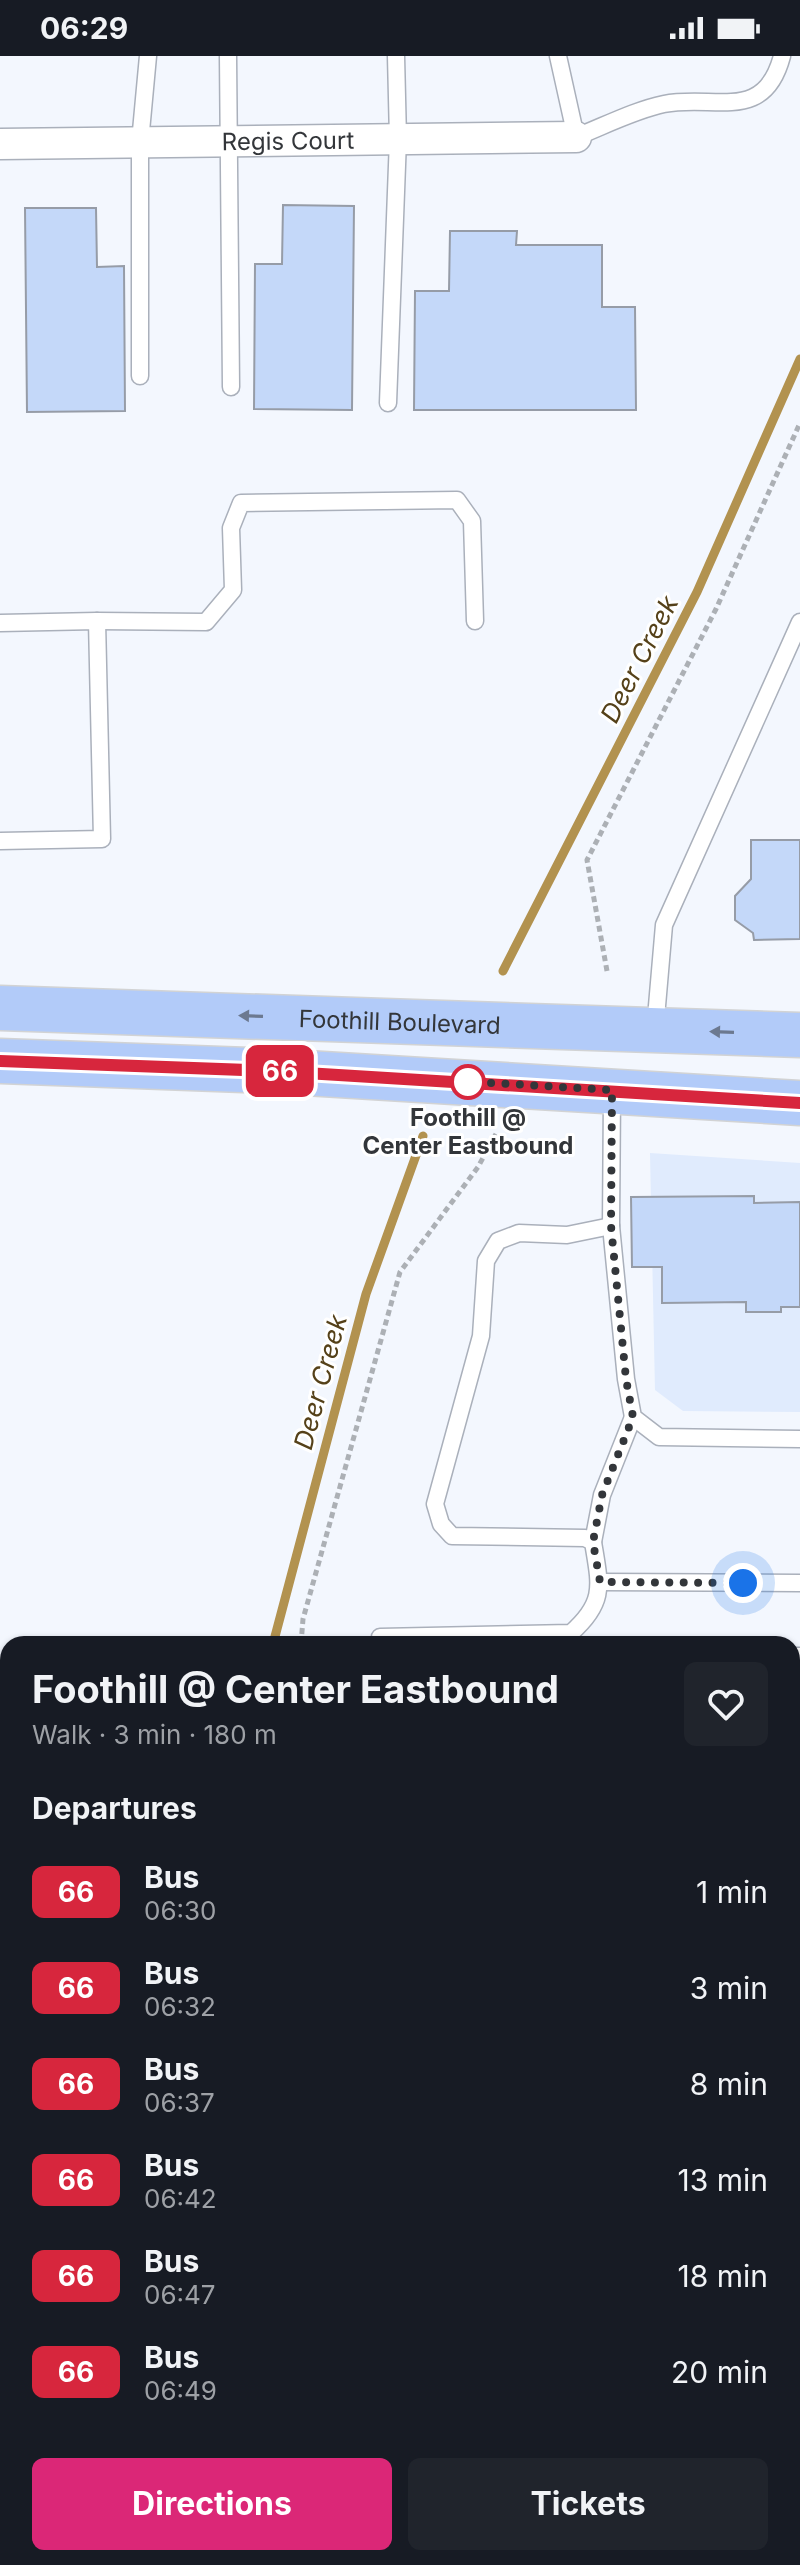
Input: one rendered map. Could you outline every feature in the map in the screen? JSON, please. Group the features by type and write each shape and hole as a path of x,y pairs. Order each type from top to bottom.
{"main road":[{"name":"Foothill Boulevard","path":"0,1008 800,1035"},
{"path":"0,1061 273,1071 800,1103"}],"street":[{"name":"Regis Court","path":"0,144 576,137"}],"lane":[{"path":"140,376 140,142 148,56"},
{"path":"228,56 231,387"},
{"path":"388,403 398,139 396,56"},
{"path":"558,56 576,137 664,104 749,101 776,80 782,56"},
{"path":"0,623 206,622 233,590 231,528 241,503 457,500 472,521 475,621"},
{"path":"0,841 102,839 97,621"},
{"path":"655,1029 657,968 664,925 800,622"},
{"path":"428,1636 571,1633 591,1615 600,1582 593,1542 602,1495 633,1417 626,1379 611,1226 612,1090"},
{"path":"593,1542 585,1538 452,1536 441,1524 435,1504 481,1336 486,1261 498,1241 519,1233 567,1235 611,1226"},
{"path":"633,1417 659,1437 800,1439"},
{"path":"600,1582 800,1583"}],"path":[{"path":"607,971 587,860 716,609 800,423"},
{"path":"302,1636 303,1619 400,1272 478,1167 496,1134"}],"shaded area":[{"path":"650,1153 800,1163 800,1412 683,1411 655,1390"}],"building":[{"path":"283,205 354,206 352,410 254,409 255,264 282,264"},
{"path":"25,208 96,208 97,267 124,266 125,411 27,412"},
{"path":"450,231 517,231 516,245 602,245 602,307 635,307 636,410 414,410 415,291 449,291"},
{"path":"751,840 800,840 800,939 754,940 753,933 735,920 735,896 751,879"},
{"path":"754,1196 754,1203 800,1202 800,1307 781,1307 781,1312 746,1312 746,1302 662,1303 662,1267 632,1267 631,1197"}],"waterway":[{"name":"Deer Creek","path":"503,971 697,592 800,359"},
{"name":"Deer Creek","path":"275,1636 366,1294 423,1136"}],"bus line":[{"name":"66","path":"0,1061 273,1071 800,1103"}],"place":[{"name":"Foothill @ Center Eastbound","path":"468,1082"}],"route":[{"path":"468,1082 458,1081 612,1090 611,1226 626,1379 633,1417 602,1495 593,1542 600,1582 743,1583"}]}
